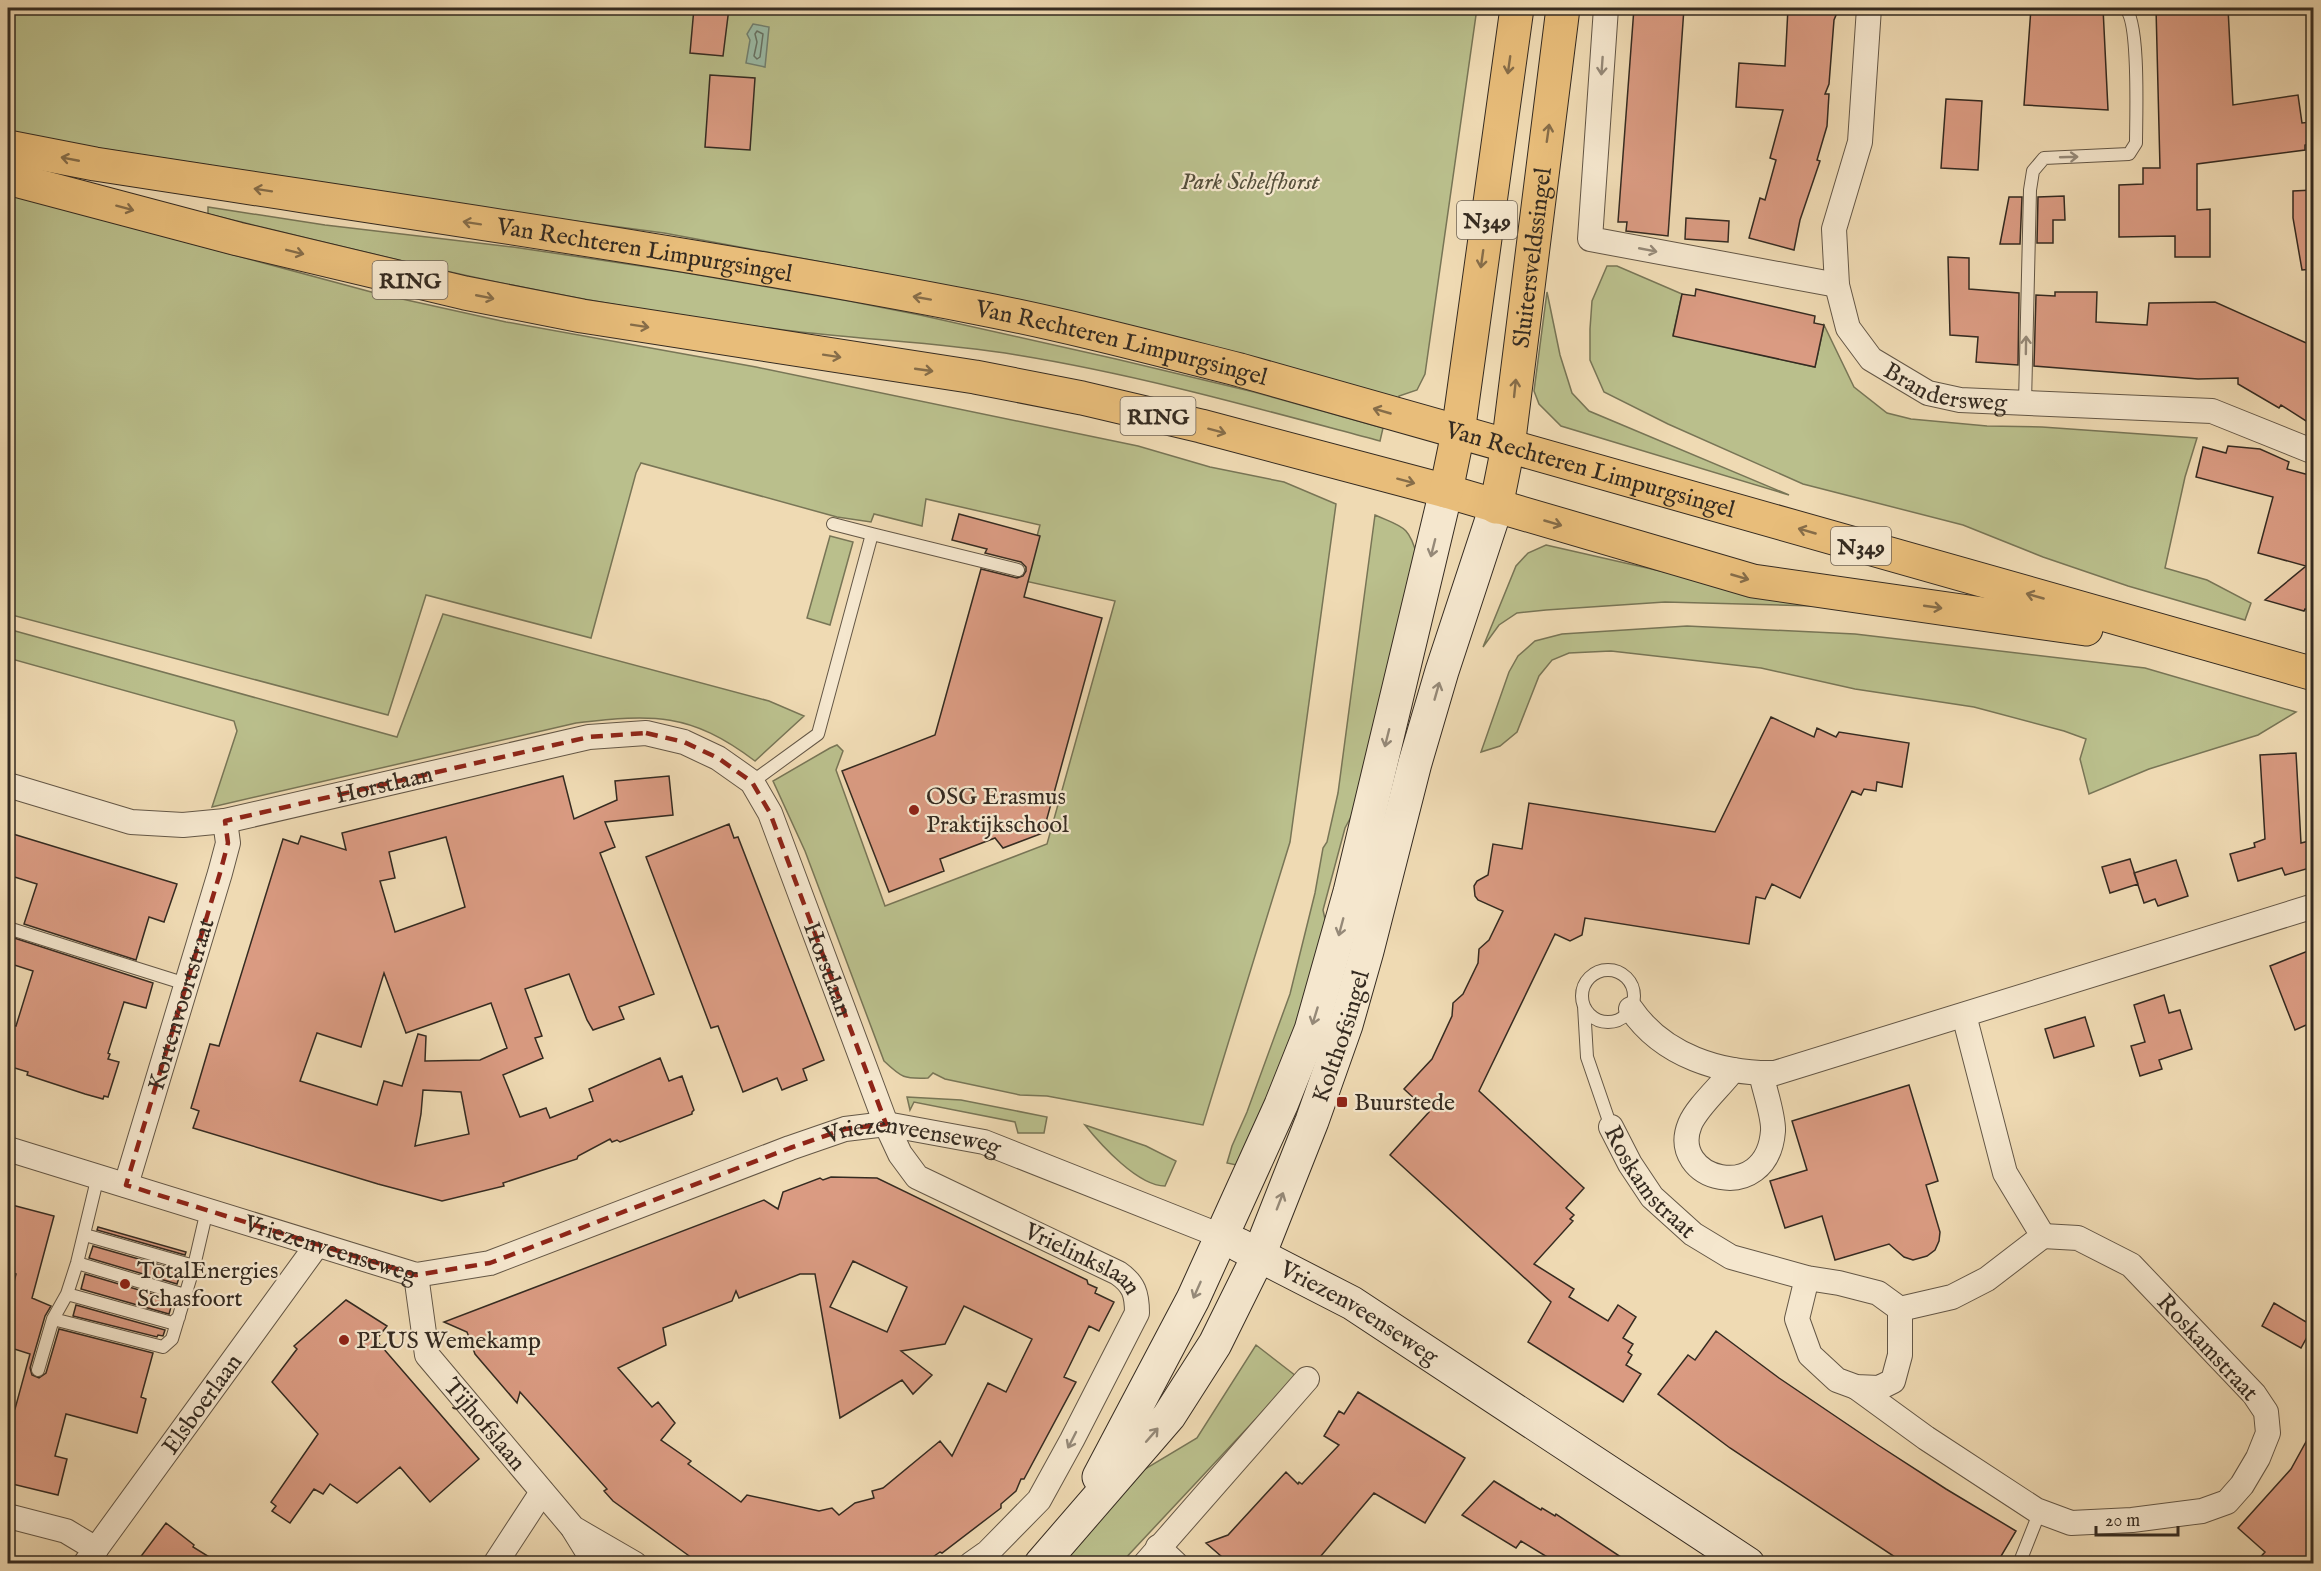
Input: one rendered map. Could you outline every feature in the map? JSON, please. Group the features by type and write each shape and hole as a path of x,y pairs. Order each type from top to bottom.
{"main road":[{"name":"Sluitersveldssingel","path":"1446,492 1458,433 1517,8"},
{"name":"Sluitersveldssingel","path":"1496,507 1508,447 1563,8"},
{"name":"Van Rechteren Limpurgsingel","path":"8,147 95,164 758,268 979,308 1089,332 1240,370 2212,647 2311,673"},
{"name":"Van Rechteren Limpurgsingel","path":"8,178 238,238 465,293 582,316 975,377 1082,398 1201,426 1446,492 1753,581 2212,647"},
{"name":"Kolthofsingel","path":"1081,1517 1111,1453 1193,1299 1281,1105 1314,1020 1350,892 1446,492"},
{"name":"Kolthofsingel","path":"1041,1563 1168,1416 1215,1344 1259,1255 1312,1122 1346,1025 1368,951 1415,763 1442,671 1496,507"},
{"name":"Vriezenveenseweg","path":"1221,1236 1353,1303 1748,1563"}],"street":[{"path":"1606,8 1590,239 1837,285"},
{"name":"Brandersweg","path":"1869,8 1860,142 1834,229 1837,285 1848,328 1871,359 1928,393 1960,400 2212,411 2313,452"},
{"name":"Horstlaan","path":"8,785 131,822 183,825 225,821 589,737 646,733 684,742 718,758 752,782 770,813 886,1124"},
{"name":"Kortenvoortstraat","path":"126,1185 228,843 225,821"},
{"path":"1631,1009 1641,1024 1675,1049 1715,1066 1733,1070 1775,1073 2313,906"},
{"path":"1856,1387 1880,1388 1893,1381 1900,1355 1900,1309 1952,1297 1987,1279 2043,1236 2005,1173 1964,1015"},
{"name":"Roskamstraat","path":"1733,1070 1690,1124 1688,1136 1689,1154 1702,1171 1725,1180 1747,1175 1766,1158 1773,1130 1761,1073"},
{"name":"Vriezenveenseweg","path":"8,1149 416,1275 490,1263 799,1145 845,1129 886,1124 984,1142 1221,1236"},
{"name":"Vrielinkslaan","path":"886,1124 900,1154 917,1177 1118,1273 1137,1296 1137,1313 1072,1440 1038,1500 988,1552 971,1563"},
{"name":"Roskamstraat","path":"1611,1127 1630,1164 1652,1197 1694,1234 1731,1257 1807,1278 1878,1293 1900,1309"},
{"name":"Roskamstraat","path":"1807,1278 1797,1319 1810,1355 1837,1380 1856,1387 1926,1438 2040,1511 2071,1523 2132,1520 2202,1512 2227,1502 2242,1485 2258,1458 2268,1433 2266,1412 2254,1394 2131,1265 2078,1238 2043,1236"},
{"name":"Elsboerlaan","path":"91,1556 317,1245"},
{"name":"Tijhofslaan","path":"416,1275 428,1356 573,1527 595,1563"},
{"path":"1160,1558 1307,1379"},
{"path":"495,1563 542,1492"},
{"path":"8,1516 66,1531 91,1556"},
{"name":"Tijhofslaan","path":"573,1527 635,1563"}],"lane":[{"path":"2025,403 2030,190 2033,171 2044,158 2129,154 2136,143 2134,33 2128,11 2125,8"},
{"path":"833,524 1018,570"},
{"path":"752,782 818,734 872,534"},
{"path":"8,928 186,984"},
{"path":"1611,970 1626,978 1632,985 1634,993 1631,1009 1619,1020 1602,1022 1584,1006 1582,997 1588,981 1594,975 1611,970"},
{"name":"Roskamstraat","path":"1584,1006 1587,1057 1611,1127"},
{"path":"38,1370 52,1319 67,1294 77,1263 98,1176"},
{"path":"52,1319 163,1347 172,1339 194,1266 207,1210"},
{"path":"85,1235 194,1266"},
{"path":"77,1263 185,1295"},
{"path":"67,1294 172,1323 179,1317"},
{"path":"2019,1563 2040,1511"}],"highlighted area":[{"path":"646,733 684,742 718,758 752,782 770,813 886,1124 845,1129 790,1148 490,1263 416,1275 126,1185 220,873 228,843 225,821 589,737"}],"green space":[{"name":"Park Schelfhorst","path":"8,8 1477,8 1425,374 1417,390 1399,396 1398,407 876,272 664,233 537,216 8,132"},
{"path":"8,194 375,293 506,322 756,367 1138,446 1210,467 1284,482 1336,504 1290,842 1203,1125 1047,1096 1020,1095 945,1079 933,1073 928,1078 914,1078 895,1071 884,1061 805,851 773,781 837,745 843,751 836,770 885,906 1047,844 1115,601 1025,581 1040,525 926,499 922,526 874,514 871,522 837,517 641,463 636,473 591,638 426,595 388,715 8,614"},
{"path":"208,207 325,225 513,247 681,272 849,301 1116,359 1254,392 1383,428 1380,441 1109,372 1017,355 740,324 556,294 406,262 208,214"},
{"path":"1607,266 1617,266 1682,294 1673,335 1815,367 1824,325 1854,387 1887,413 1911,419 1987,426 2042,427 2197,438 2185,477 2165,568 2207,580 2251,603 2245,620 2128,586 2043,557 1963,525 1803,484 1668,424 1604,392 1590,360 1590,329 1592,301"},
{"path":"1547,292 1560,355 1572,393 1589,411 1789,495 1561,426 1539,404 1534,391"},
{"path":"1375,515 1403,528 1411,538 1417,556 1364,793 1345,828 1323,910 1327,928 1300,1018 1241,1166 1227,1163 1290,994 1315,893 1323,848 1327,842 1338,793"},
{"path":"830,536 853,542 830,625 807,618"},
{"path":"1546,545 1814,606 1665,602 1517,613 1499,625 1483,647 1516,566 1528,553"},
{"path":"443,614 769,701 804,716 755,761 732,745 690,725 649,718 603,720 576,723 212,807 237,731 234,721 8,658 8,629 397,737"},
{"path":"1687,626 1855,634 2145,668 2296,712 2258,735 2149,769 2089,794 2080,759 2086,739 2064,731 1974,707 1855,689 1761,668 1611,651 1569,653 1552,660 1539,676 1517,732 1500,746 1481,752 1509,672 1518,656 1535,641 1562,634"},
{"path":"907,1097 961,1100 1047,1117 1044,1133 1018,1133 1015,1122 914,1102 910,1110"},
{"path":"1085,1125 1146,1146 1176,1161 1165,1186 1154,1184 1132,1172 1100,1143"},
{"path":"1256,1345 1296,1376 1121,1563 1061,1564 1145,1469 1197,1438"}],"water":[{"path":"753,24 769,27 765,67 746,63 750,40 747,34"}],"building":[{"path":"694,8 729,8 723,56 690,53"},
{"path":"1634,8 1684,8 1668,236 1626,231 1627,222 1618,222"},
{"path":"1788,8 1839,8 1834,20 1829,84 1825,94 1829,94 1827,126 1817,160 1820,161 1800,220 1794,250 1749,238 1760,198 1765,200 1776,160 1770,158 1783,110 1736,107 1739,63 1785,66"},
{"path":"2031,8 2103,8 2108,110 2024,105"},
{"path":"2156,8 2228,8 2233,105 2298,95 2302,123 2311,122 2313,143 2305,145 2305,150 2197,164 2197,210 2210,209 2210,257 2175,257 2175,236 2119,237 2119,185 2143,184 2143,168 2160,168"},
{"path":"710,75 755,78 750,150 705,147"},
{"path":"1946,99 1982,101 1978,170 1941,168"},
{"path":"2313,190 2313,269 2302,270 2293,218 2293,191"},
{"path":"2064,196 2065,220 2053,220 2053,243 2037,243 2038,197"},
{"path":"2009,197 2022,197 2020,244 2000,244"},
{"path":"1686,218 1729,221 1728,242 1685,239"},
{"path":"1948,257 1969,258 1969,289 2019,293 2018,365 1976,362 1978,337 1950,335"},
{"path":"1696,289 1815,316 1814,323 1824,325 1815,367 1673,336 1682,294 1695,296"},
{"path":"2055,292 2097,292 2096,322 2147,325 2149,303 2215,302 2313,346 2313,408 2306,421 2281,405 2279,408 2238,384 2238,378 2198,379 2034,366 2036,295 2055,296"},
{"path":"2228,446 2260,449 2289,462 2287,469 2309,475 2308,478 2313,480 2313,612 2265,600 2306,566 2258,553 2273,497 2196,477 2203,447 2226,453"},
{"path":"959,514 1040,536 1024,597 1102,618 1043,833 1003,848 995,838 940,859 944,871 889,892 842,771 935,735 981,569 1017,578 1023,576 1026,571 1026,567 1021,562 985,553 987,549 952,540"},
{"path":"1771,717 1814,737 1817,728 1836,737 1839,732 1909,743 1902,787 1877,782 1876,791 1864,789 1861,795 1852,791 1800,898 1772,884 1765,899 1756,897 1749,944 1585,918 1582,935 1570,941 1555,934 1479,1091 1584,1188 1566,1208 1574,1215 1570,1219 1573,1221 1534,1264 1574,1289 1569,1297 1608,1321 1618,1305 1636,1317 1623,1338 1633,1344 1628,1352 1632,1355 1626,1365 1641,1374 1623,1402 1528,1342 1551,1302 1390,1155 1429,1112 1404,1089 1432,1059 1452,1016 1453,1003 1463,994 1478,963 1479,949 1489,940 1503,911 1478,900 1474,886 1477,881 1488,875 1493,844 1522,849 1529,803 1715,832"},
{"path":"2296,753 2301,843 2313,840 2313,867 2285,875 2282,868 2238,881 2230,854 2255,847 2254,843 2265,839 2260,755"},
{"path":"563,776 574,819 617,800 615,781 669,776 673,815 605,822 615,847 600,853 654,994 619,1007 624,1019 593,1030 569,974 525,989 542,1036 535,1038 543,1058 503,1075 520,1117 546,1108 550,1118 593,1101 589,1089 660,1058 669,1081 682,1076 694,1110 692,1114 620,1142 617,1140 612,1142 610,1139 578,1156 577,1159 503,1183 504,1186 442,1201 193,1128 199,1111 191,1108 210,1044 219,1046 283,839 298,844 301,836 346,850 342,833","holes":["446,837 465,907 395,932 380,881 395,878 389,852","384,973 406,1033 491,1003 507,1048 480,1060 425,1061 426,1036 418,1034 402,1086 384,1081 377,1105 300,1081 317,1033 361,1047","423,1090 461,1092 469,1134 415,1146"]},
{"path":"729,824 734,838 738,837 824,1060 803,1069 807,1080 782,1090 777,1078 743,1092 718,1026 711,1028 646,857"},
{"path":"13,834 177,884 164,922 149,917 136,960 24,924 37,884 8,875 8,853"},
{"path":"2130,859 2138,884 2110,893 2102,867"},
{"path":"2176,860 2188,896 2158,906 2155,899 2144,903 2134,873"},
{"path":"8,936 153,983 146,1008 124,1002 108,1053 110,1054 108,1059 119,1062 108,1097 104,1096 103,1099 85,1094 27,1075 28,1072 8,1066 8,1023 16,1026 33,971 8,963"},
{"path":"2313,949 2313,1022 2295,1030 2270,966"},
{"path":"2164,995 2169,1013 2180,1010 2192,1049 2159,1060 2162,1069 2140,1076 2131,1046 2145,1042 2134,1005"},
{"path":"2085,1017 2094,1046 2054,1058 2045,1029"},
{"path":"1909,1085 1938,1181 1926,1185 1940,1232 1939,1241 1935,1250 1927,1256 1913,1260 1904,1257 1889,1244 1835,1260 1822,1216 1785,1228 1770,1181 1807,1170 1792,1121"},
{"path":"831,1177 877,1178 1087,1280 1088,1284 1097,1288 1095,1293 1114,1302 1099,1331 1089,1326 1064,1377 1076,1382 1016,1491 1001,1504 1001,1508 942,1553 940,1552 924,1563 704,1563 692,1558 613,1501 604,1491 607,1489 520,1392 517,1403 475,1354 467,1332 444,1322 764,1200 778,1209 783,1192 820,1178 823,1180","holes":["853,1261 907,1287 887,1332 830,1307","800,1274 815,1274 840,1418 902,1380 913,1394 932,1375 901,1351 945,1344 964,1306 1032,1339 1006,1392 988,1383 952,1456 940,1441 883,1488 872,1491 874,1498 855,1503 839,1515 832,1508 819,1511 747,1495 741,1502 688,1464 691,1461 661,1440 675,1423 658,1402 652,1407 618,1368 666,1345 663,1328 732,1301 736,1291 739,1298"]},
{"path":"12,1205 54,1216 32,1298 51,1306 45,1316 30,1368 32,1375 39,1378 46,1373 59,1329 153,1353 141,1397 146,1399 137,1433 66,1414 55,1456 67,1459 58,1495 8,1483 8,1408 15,1409 30,1354 8,1347 8,1306 16,1274 8,1271 8,1222"},
{"path":"98,1227 186,1252 185,1255 97,1230"},
{"path":"93,1246 181,1271 177,1284 89,1258"},
{"path":"85,1274 173,1300 169,1314 81,1289"},
{"path":"346,1300 387,1326 376,1340 479,1459 430,1502 400,1467 357,1503 330,1484 323,1494 314,1489 290,1523 272,1511 276,1506 271,1502 318,1434 272,1382 297,1349 294,1346"},
{"path":"2274,1303 2313,1326 2301,1348 2262,1326"},
{"path":"76,1305 165,1330 163,1336 158,1335 157,1337 73,1316"},
{"path":"1716,1331 1779,1378 1878,1445 2016,1531 1997,1563 1904,1563 1730,1448 1658,1394 1688,1355 1695,1360"},
{"path":"1358,1392 1465,1458 1425,1523 1374,1493 1315,1563 1229,1563 1206,1543 1228,1535 1286,1472 1298,1484 1299,1482 1302,1484 1339,1445 1324,1436 1339,1411 1344,1414"},
{"path":"2313,1429 2313,1563 2255,1563 2265,1552 2238,1528 2291,1469"},
{"path":"1494,1481 1541,1510 1542,1508 1555,1516 1556,1514 1630,1563 1557,1563 1521,1541 1516,1548 1462,1515"},
{"path":"166,1523 194,1545 193,1547 219,1563 136,1563"}],"place":[{"name":"OSG Erasmus Praktijkschool","path":"914,810"},
{"name":"Buurstede","path":"1342,1102"},
{"name":"TotalEnergies Schasfoort","path":"125,1284"},
{"name":"PLUS Wemekamp","path":"344,1340"}]}
